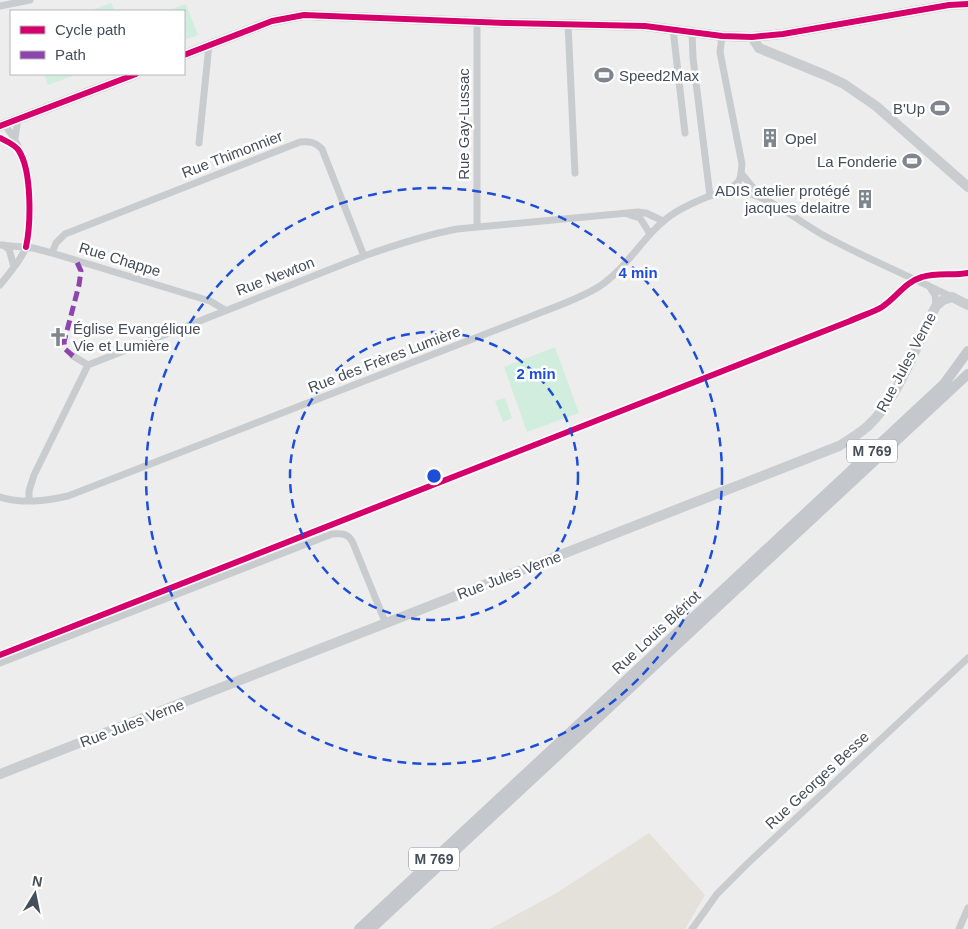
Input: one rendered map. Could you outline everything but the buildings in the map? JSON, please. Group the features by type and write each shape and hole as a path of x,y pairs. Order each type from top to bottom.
{"main road":[{"path":"185,55 272,21 304,15 645,26 722,36 752,37 949,5 968,4"},
{"path":"752,37 759,48 825,74 844,84 876,106 968,187"},
{"path":"2,126 133,75"},
{"path":"952,297 968,305"},
{"name":"Rue Jules Verne","path":"0,774 822,453 854,438 867,427 889,401 936,306 943,300 952,297"},
{"name":"Rue Louis Blériot","path":"359,929 944,384 968,351"},
{"name":"Rue Louis Blériot","path":"371,929 965,377"}],"street":[{"path":"3,5 30,0"},
{"name":"Rue Gay-Lussac","path":"477,22 477,227"},
{"path":"568,24 575,173"},
{"path":"673,29 684,133"},
{"path":"692,32 693,58 710,196"},
{"path":"722,36 720,52 742,164 739,181 727,190"},
{"path":"199,143 210,45"},
{"path":"0,285 26,247 29,234 26,164 15,138 18,119"},
{"path":"2,126 15,138"},
{"path":"0,138 18,148"},
{"name":"Rue Thimonnier","path":"52,253 56,243 66,234 300,142 309,141 316,143 322,149 364,256"},
{"path":"741,173 759,195"},
{"path":"727,190 741,190 759,195 823,235 952,297"},
{"name":"Rue des Frères Lumière","path":"0,497 14,501 30,501 51,500 68,496 581,296 610,279 663,221 693,203 727,190"},
{"name":"Rue Newton","path":"88,365 364,256 407,240 433,233 477,227 642,212 663,221"},
{"path":"625,214 640,218 650,234"},
{"name":"Rue Chappe","path":"1,245 26,247 52,253 210,301 225,310"},
{"name":"Rue Chappe","path":"1,245 9,249 14,267"},
{"path":"929,286 935,296 936,306"},
{"path":"30,501 29,491 34,475 88,365 73,356"},
{"path":"0,664 332,534 342,533 350,536 386,624"},
{"name":"Rue Georges Besse","path":"692,929 708,906 728,883 968,658"},
{"path":"959,929 968,908"}],"shaded area":[{"path":"649,833 705,895 685,929 490,929 555,894"}],"green space":[{"path":"111,3 114,10 92,10"},
{"path":"186,4 198,35 185,40 185,10 169,10"},
{"path":"44,75 75,75 48,85"},
{"path":"555,347 579,413 527,432 504,367"},
{"path":"505,398 512,418 503,422 495,401"}],"marked path":[{"path":"73,356 65,349 64,342 79,285 81,271 76,260"}],"cycle path":[{"path":"185,55 272,21 304,15 505,23 645,26 722,36 752,37 783,34 949,5 968,4"},
{"path":"0,126 133,75"},
{"path":"0,138 18,149 26,171 29,198 29,225 26,247"},
{"path":"0,655 850,321 882,307 916,279 933,275 968,273"}],"place":[{"name":"Speed2Max","path":"604,75"},
{"name":"B'Up","path":"940,108"},
{"name":"Opel","path":"770,138"},
{"name":"La Fonderie","path":"912,161"},
{"name":"ADIS atelier protégé jacques delaitre","path":"865,199"},
{"name":"Église Evangélique Vie et Lumière","path":"58,337"}]}
